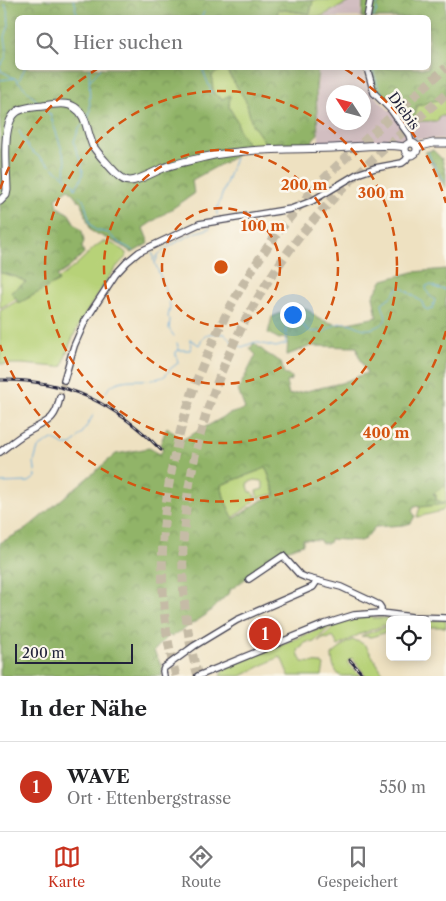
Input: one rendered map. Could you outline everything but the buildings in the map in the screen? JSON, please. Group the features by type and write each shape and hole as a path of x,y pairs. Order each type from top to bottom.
{"main road":[{"path":"0,201 6,195 7,190 5,139 9,120 13,114 20,110 58,103 70,105 81,113 97,152 120,177 130,181 135,181 167,166 224,153 416,144 418,147 433,143 446,143"},
{"path":"408,145 405,151 412,155 416,153 418,147"}],"street":[{"path":"368,15 370,2"},
{"name":"Diebis","path":"368,70 374,93 391,110 409,135 408,145"},
{"path":"64,380 70,356 78,336 106,288 121,268 139,252 199,224 291,209 312,201 357,174 402,163 409,154"},
{"path":"0,452 25,433 50,420 58,407 60,396"},
{"path":"249,579 283,556 300,576 341,587 379,605 381,613"},
{"path":"164,676 164,668 198,644 237,620 313,587 317,581"},
{"path":"198,676 336,620 354,615 381,613 412,617 446,618"}],"shaded area":[{"path":"353,0 362,0 361,15 326,15"},
{"path":"319,70 364,70 369,85 326,85 326,130 371,130 371,90 406,127 414,121 438,121 439,116 446,116 446,139 420,139 407,136 399,141 319,145 317,89"}],"green space":[{"path":"0,0 313,0 310,14 278,9 277,15 15,15 15,70 221,70 212,75 213,93 222,99 230,95 229,107 237,121 239,131 251,149 236,150 236,156 192,180 194,194 143,228 149,243 132,253 121,245 91,231 81,203 69,189 56,198 58,207 69,214 82,231 84,253 69,268 57,276 59,281 19,303 11,292 26,282 0,273"},
{"path":"313,0 353,0 324,15 277,15 278,9 310,14"},
{"path":"363,0 446,0 446,97 417,106 414,121 408,123 374,89 369,70 431,70 431,15 362,15"},
{"path":"221,70 226,70 246,101 252,124 269,148 251,149 239,131 237,121 229,107 230,96 222,99 213,93 212,75"},
{"path":"226,70 318,70 316,89 318,134 313,139 312,146 269,148 252,124 246,101"},
{"path":"446,97 446,116 439,116 438,121 414,121 417,106"},
{"path":"433,150 442,159 446,174 446,189 425,152"},
{"path":"102,242 112,243 126,253 126,257 116,267 84,316 72,340 63,366 0,364 0,311 59,281 58,279"},
{"path":"446,269 446,484 433,494 436,495 436,500 444,502 444,504 414,506 412,511 415,516 411,523 375,527 365,539 360,541 330,539 329,543 321,543 320,540 303,539 303,544 286,550 230,590 206,615 171,637 169,635 154,651 162,667 162,676 0,676 0,543 26,529 116,454 149,448 160,454 163,450 160,445 167,427 182,440 229,414 245,409 238,390 256,355 250,349 254,343 281,362 284,374 292,377 292,380 286,382 289,395 341,383 367,373 358,354 357,347 311,346 287,355 288,337 279,339 268,333 272,317 298,305 310,311 317,318 338,325 377,317 373,296 383,280 413,272","holes":["266,468 275,496 262,500 234,519 225,501 221,485"]},
{"path":"0,273 26,282 12,292 16,299 0,308"},
{"path":"266,468 275,494 258,498 256,491 263,489 262,481 255,480 247,483 250,492 253,492 256,500 233,518 225,501 221,485"},
{"path":"446,485 446,506 442,511 417,517 420,507 443,504 443,502 436,501 434,493"},
{"path":"361,616 372,616 372,618 386,618 386,624 358,635 338,646 333,636 318,641 341,621"},
{"path":"431,620 446,620 446,627 431,627"},
{"path":"332,624 314,642 311,643 310,641 303,644 298,650 302,662 324,665 322,676 289,676 281,657 241,676 220,676 224,668"},
{"path":"386,627 386,632 371,637 361,636"},
{"path":"352,640 366,646 383,673 387,676 366,676 352,658 347,662 360,676 340,676 332,661 332,655"}],"waterway":[{"path":"73,0 78,15"},
{"path":"374,15 377,10 377,0"},
{"path":"0,66 6,57 5,37 9,25 5,4"},
{"path":"0,67 1,71 14,78"},
{"path":"19,80 24,70"},
{"path":"88,119 90,111 89,70"},
{"path":"90,80 99,70"},
{"path":"203,70 212,93"},
{"path":"373,70 380,91 391,103 401,120"},
{"path":"0,80 15,78 38,102"},
{"path":"45,110 50,114 66,162 65,177 73,183 75,189 83,172 82,163 74,141 82,125"},
{"path":"19,131 29,149 65,177"},
{"path":"411,133 417,141"},
{"path":"428,152 446,184"},
{"path":"217,215 217,209 235,158"},
{"path":"79,196 84,201 89,222 95,230 108,233 118,242 134,251"},
{"path":"168,296 155,263 158,255 188,236 210,228"},
{"path":"152,253 154,261"},
{"path":"106,392 115,383 121,381 147,380 165,376 178,363 176,352 179,350 190,350 190,339 199,345 206,335 216,333 225,334 232,342 242,347 255,342 276,347 286,344 286,331 289,319 297,317 308,331 323,332 341,323 367,329 373,328 384,322 386,316 382,303 393,295 397,289 401,287 422,302 424,308 428,310 432,309 435,300 430,296 426,286 431,285 446,290"},
{"path":"169,301 169,329 174,336"},
{"path":"177,343 179,350"},
{"path":"0,483 29,482 36,477 34,462 38,448 52,439 64,445 72,445 94,414"}],"tunnel":[{"path":"176,676 168,641 164,605 163,548 168,490 180,434 197,379 220,326 248,276 281,229 318,185 446,68"},
{"path":"198,676 186,618 183,559 187,500 199,441 217,384 241,329 271,277 305,230 355,176 446,94"},
{"path":"60,397 64,380"}],"railway":[{"path":"0,380 47,384 68,389 88,397 126,419 161,450"},
{"path":"350,660 364,676"}],"place":[{"name":"WAVE","path":"265,634"}]}
